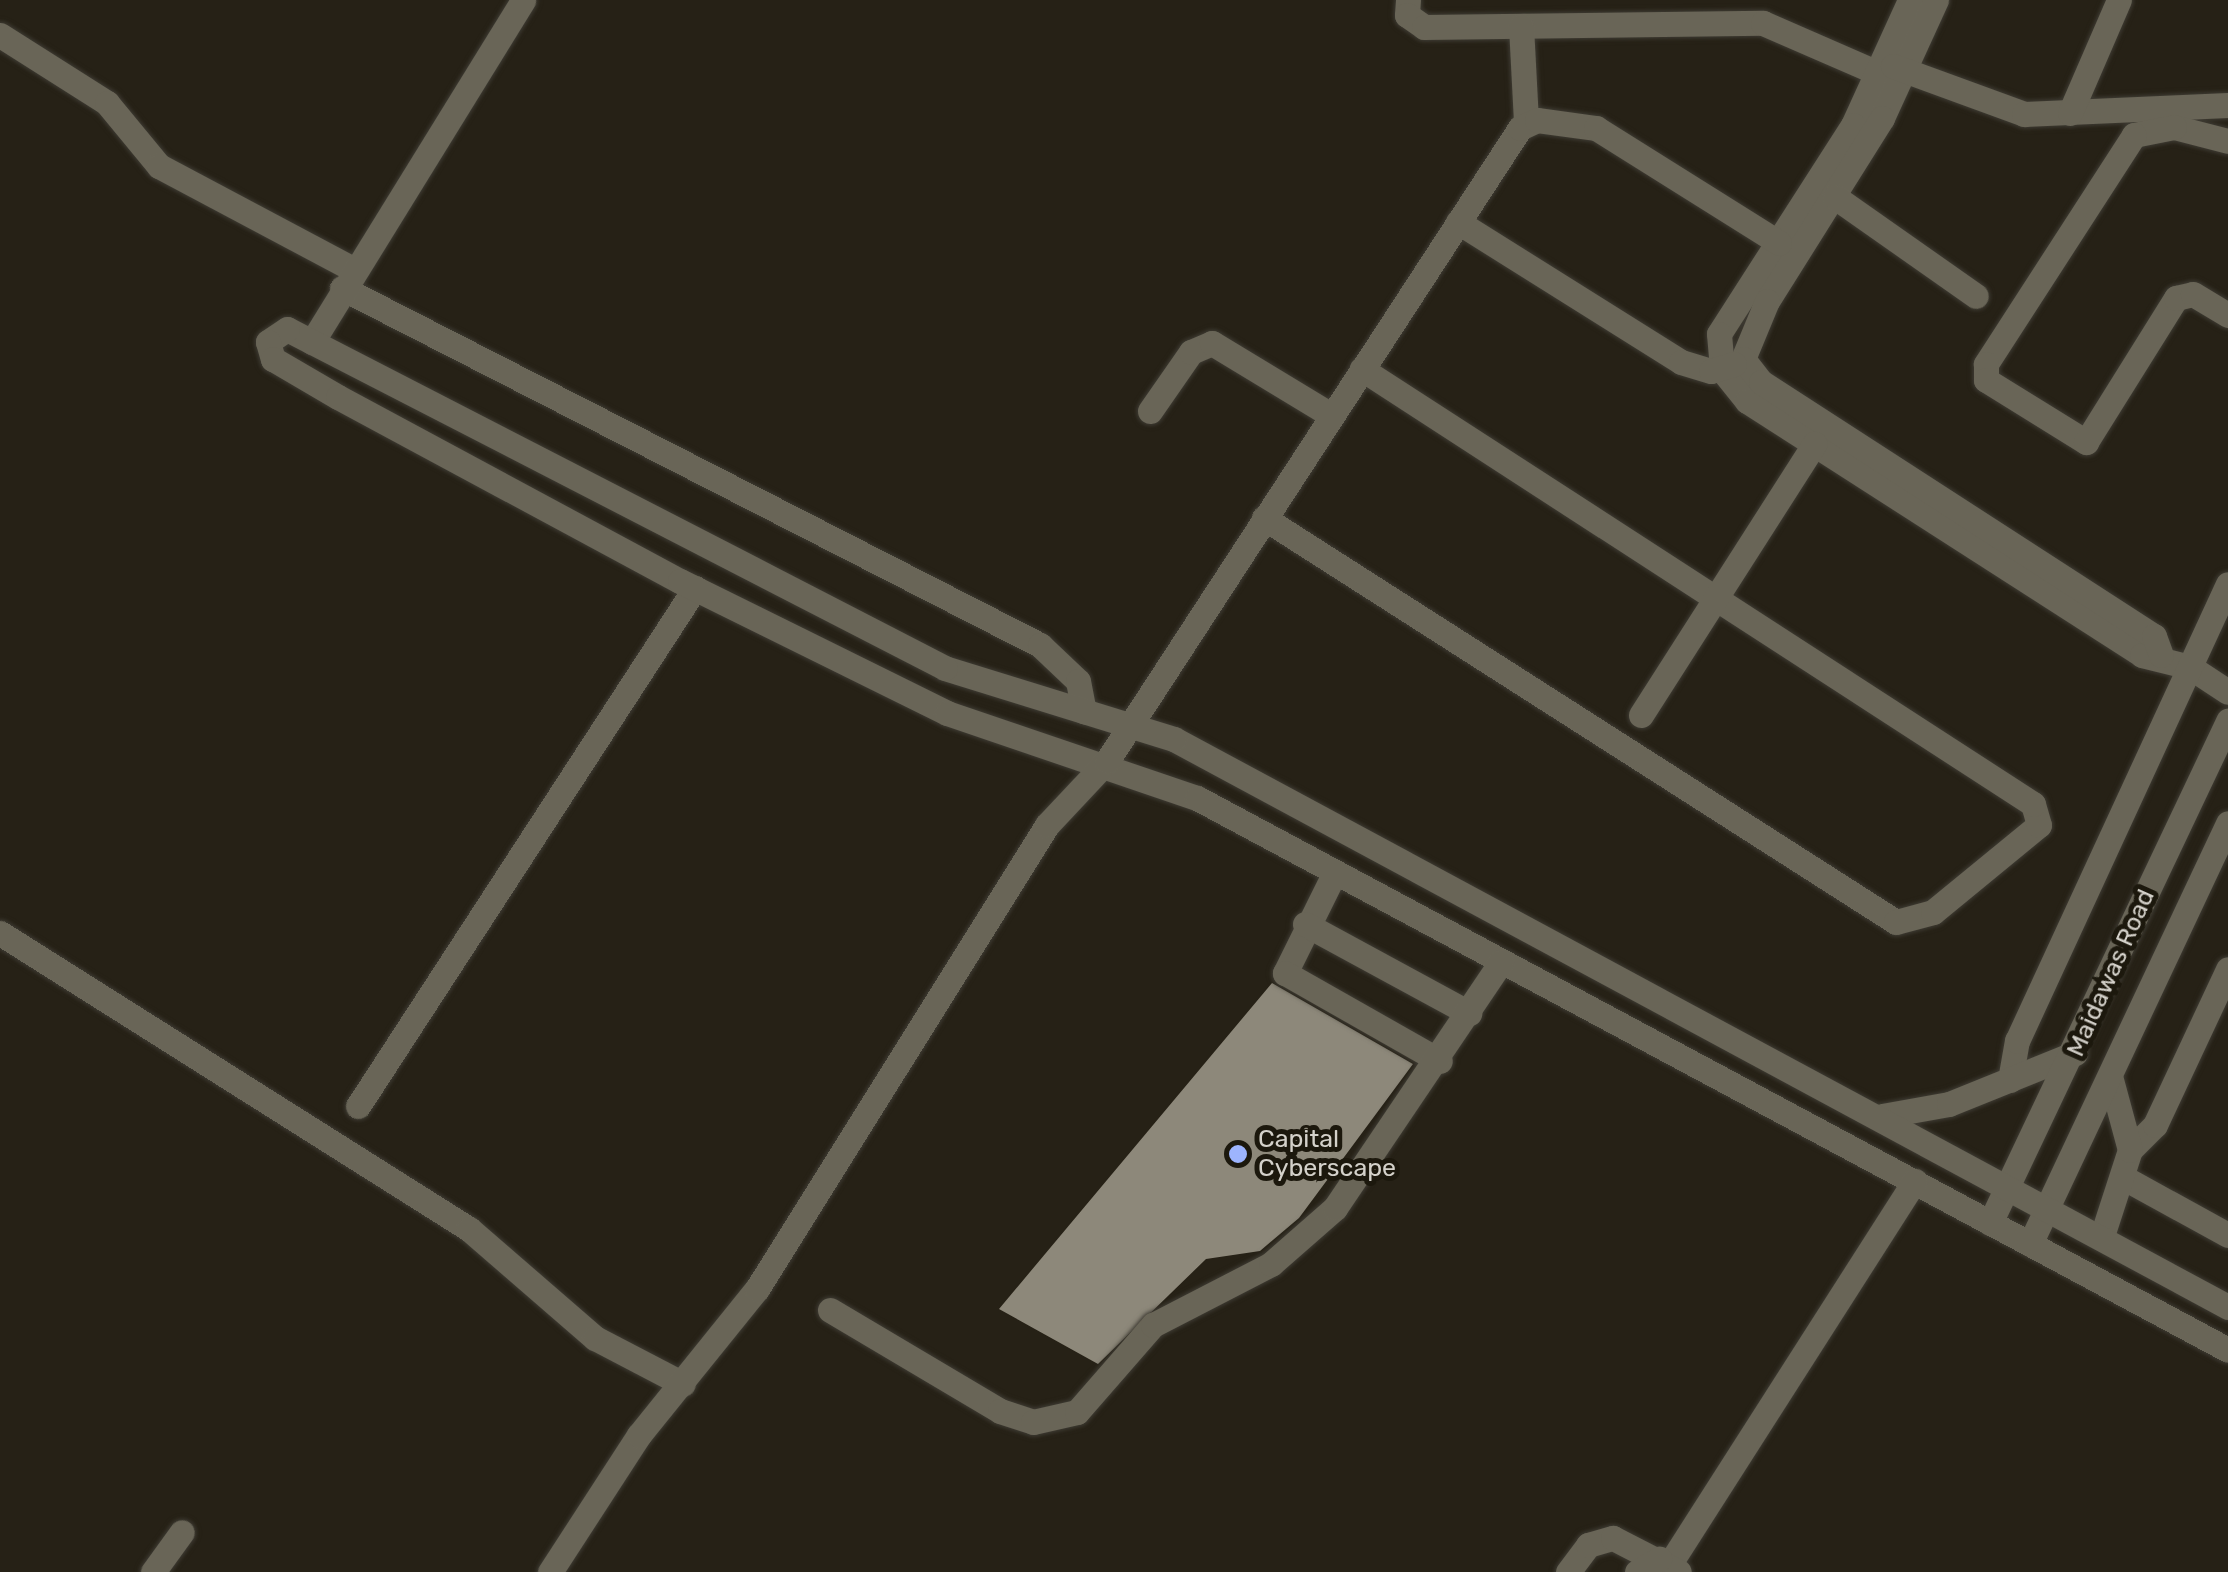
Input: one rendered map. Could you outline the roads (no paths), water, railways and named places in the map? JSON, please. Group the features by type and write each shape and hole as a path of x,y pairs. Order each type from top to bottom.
{"street":[{"path":"312,342 347,279 523,0"},
{"path":"1408,0 1408,15 1424,28 1521,26 1737,11 2008,112 2141,119 2196,130 2228,142"},
{"path":"1732,364 1835,197 1889,68 1910,0"},
{"path":"1936,0 1720,334 1732,364 1748,400 1814,444 2142,655 2161,655 2190,667 2228,692"},
{"path":"2070,113 2119,0"},
{"path":"550,1572 757,1289 1047,825 1106,761 1132,724 1526,122 1521,26"},
{"path":"0,36 107,104 159,166 347,279 1024,637 1068,667 1084,712"},
{"path":"2228,104 2141,119 1986,364 1986,380 2086,442 2176,298 2193,294 2228,314"},
{"path":"1526,122 1610,134 1779,242"},
{"path":"1835,197 1976,296"},
{"path":"1458,222 1681,362 1732,364 2154,636 2161,655"},
{"path":"2228,1306 1882,1116 1132,724 927,660 312,342 279,330 268,354 694,588 948,713 1106,761 1335,872 2228,1350"},
{"path":"1150,411 1191,352 1212,343 1331,415"},
{"path":"1264,518 1896,922 1934,912 2039,825 2033,804 1362,369"},
{"path":"1641,715 1814,444"},
{"path":"2010,1080 2017,1040 2228,584"},
{"path":"358,1106 694,588"},
{"name":"Maidawas Road","path":"1990,1223 2075,1053 2228,721"},
{"name":"Maidawas Road","path":"2030,1244 2228,823"},
{"path":"1335,872 1283,966 1291,980 1440,1060"},
{"path":"1305,924 1469,1013"},
{"path":"0,933 468,1229 594,1338 684,1384"},
{"path":"830,1310 1000,1410 1032,1422 1077,1412 1154,1324 1271,1264 1335,1208 1440,1060 1502,962"},
{"path":"2130,1150 2155,1125 2228,969"},
{"path":"1882,1116 2010,1080 2075,1053"},
{"path":"2102,1236 2126,1179 2130,1150 2110,1076"},
{"path":"2126,1179 2228,1235"},
{"path":"1568,1572 1606,1539 1661,1567 1914,1181"},
{"path":"153,1572 182,1532"}],"place":[{"name":"Capital Cyberscape","path":"1238,1154"}]}
